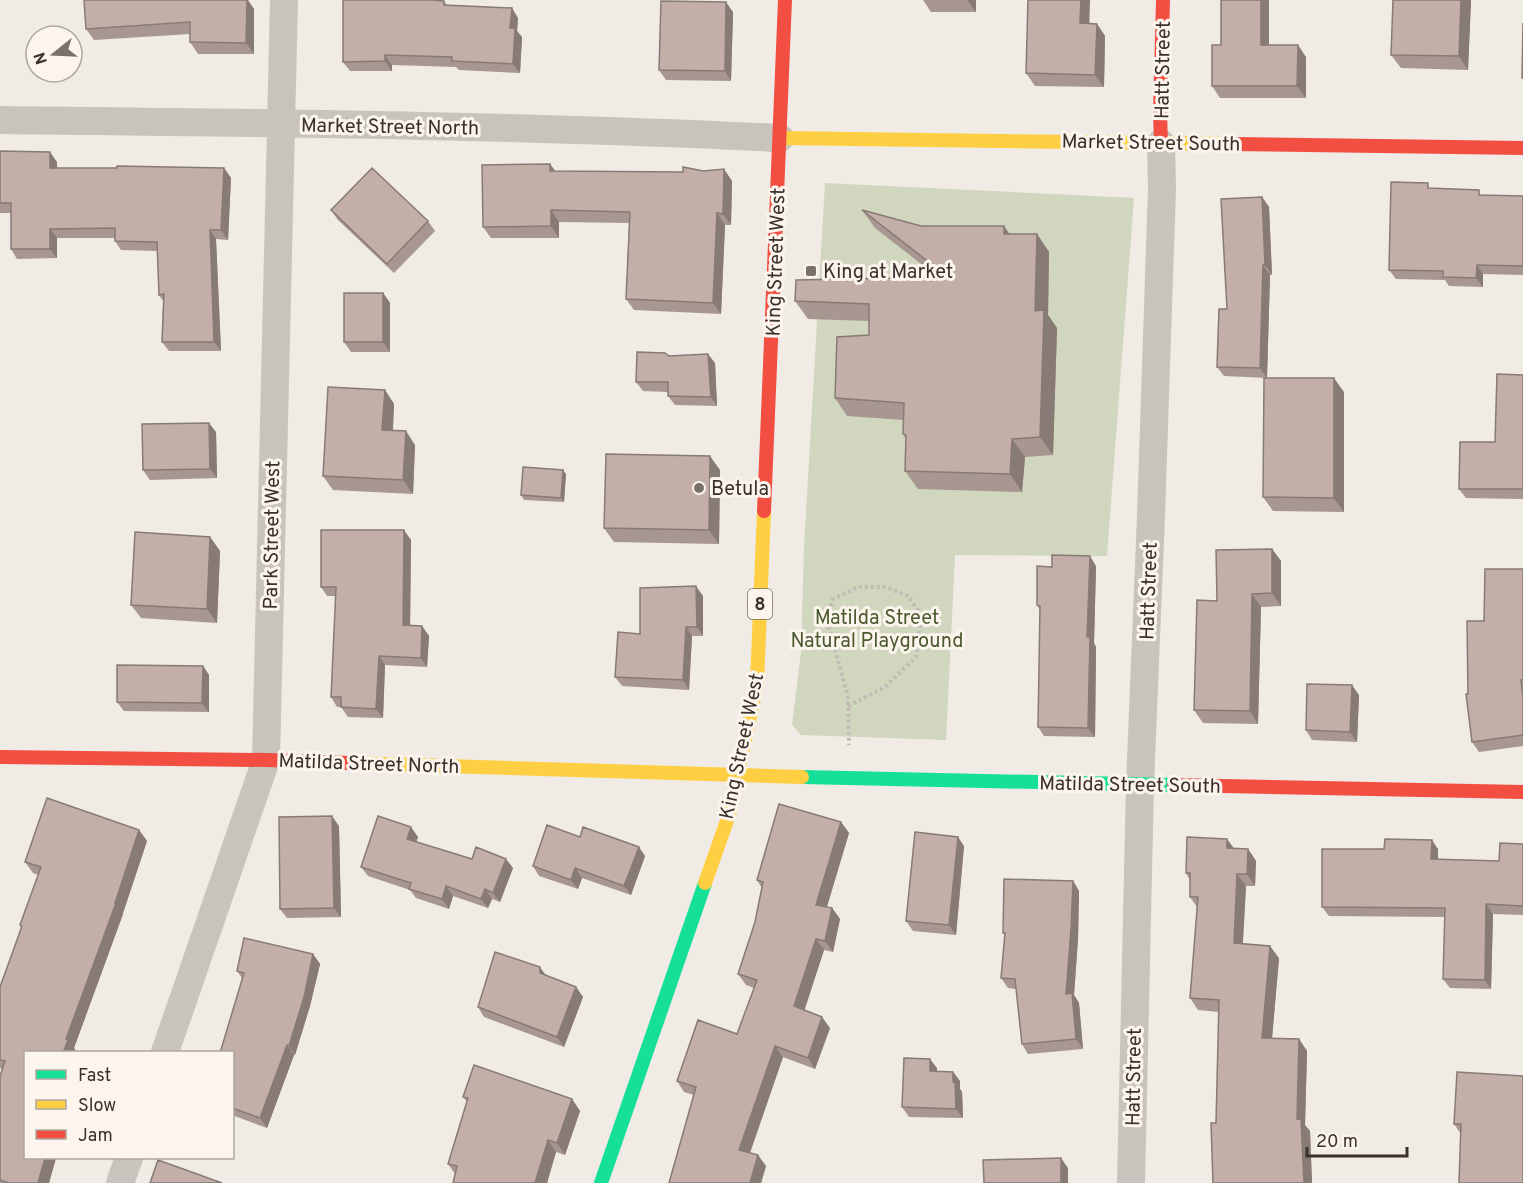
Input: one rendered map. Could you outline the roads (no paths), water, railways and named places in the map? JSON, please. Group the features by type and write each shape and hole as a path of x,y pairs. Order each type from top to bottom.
{"street":[{"name":"Park Street West","path":"166,1051 266,760 284,0"},
{"name":"King Street West","path":"601,1183 729,815 757,683 785,0"},
{"name":"Hatt Street","path":"1131,1183 1140,784 1162,188 1160,113 1163,0"},
{"name":"Market Street North","path":"0,120 623,130 780,138"},
{"name":"Market Street South","path":"780,138 1523,148"},
{"name":"Matilda Street North","path":"0,757 266,760 738,776"},
{"name":"Matilda Street South","path":"738,776 1523,792"},
{"path":"120,1183 129,1159"}],"place":[{"name":"King at Market","path":"811,271"},
{"name":"Betula","path":"699,488"}],"park label":[{"name":"Matilda Street Natural Playground","path":"877,628"}]}
